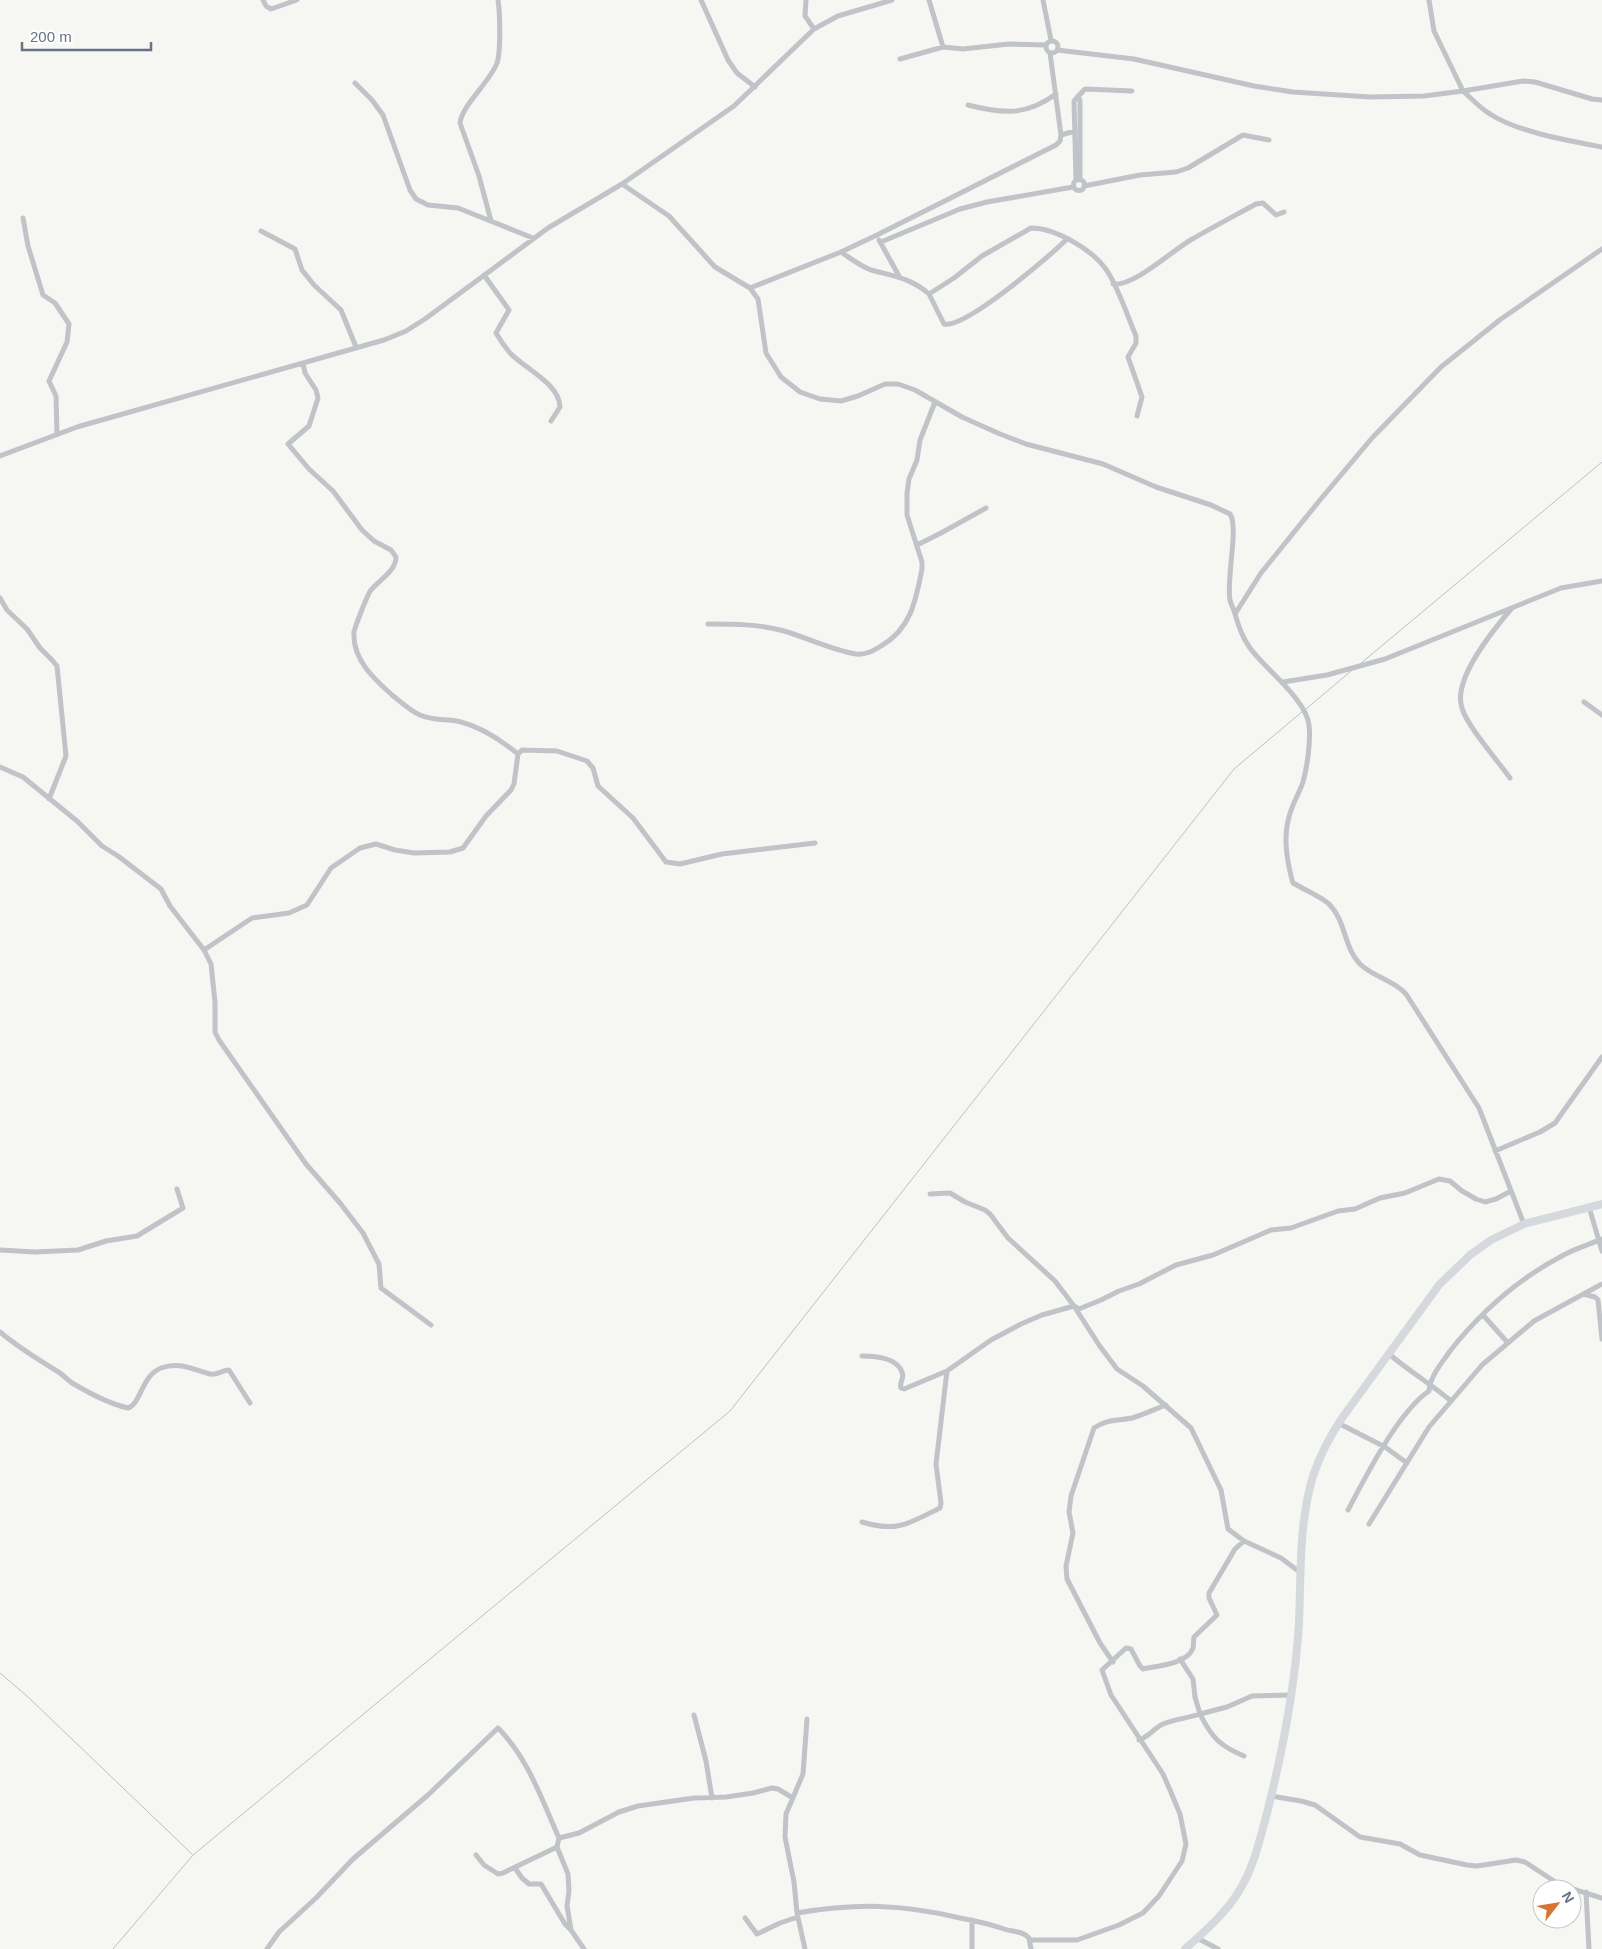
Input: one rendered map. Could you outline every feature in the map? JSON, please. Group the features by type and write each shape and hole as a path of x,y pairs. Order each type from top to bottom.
{"highway":[{"path":"1185,1949 1239,1893 1248,1876 1259,1845 1292,1696 1304,1521 1310,1486 1323,1451 1338,1424 1439,1285 1479,1248 1524,1224 1602,1204"}],"street":[{"path":"263,0 266,6 272,9 297,0"},
{"path":"492,221 479,176 460,123 462,114 483,87 497,63 498,0"},
{"path":"701,0 728,60 737,73 755,87"},
{"path":"806,0 805,16 814,29"},
{"path":"0,456 77,427 384,340 406,331 432,314 533,238 568,215 622,184 734,106 814,29 838,16 892,0"},
{"path":"929,0 943,47"},
{"path":"1043,0 1051,40 1057,44 1057,50"},
{"path":"1430,0 1434,31 1463,91 1490,115 1526,129 1602,147"},
{"path":"900,59 943,47 963,49 1008,44 1046,45 1051,40"},
{"path":"750,288 841,252 1056,146 1060,142 1061,135 1050,53 1047,51 1046,45"},
{"path":"1050,53 1057,50 1134,59 1254,86 1293,92 1370,97 1424,96 1523,81 1535,82 1592,99 1602,100"},
{"path":"355,83 383,114 410,190 416,199 428,205 458,208 533,238"},
{"path":"1084,186 1078,180 1074,101 1085,89 1132,91"},
{"path":"968,105 986,110 1014,112 1032,109 1043,104 1056,94"},
{"path":"1073,187 1078,180 1080,101 1078,96"},
{"path":"1061,135 1075,131"},
{"path":"881,242 960,209 987,202 1073,187 1079,191 1084,186 1124,177 1176,172 1188,168 1243,135 1270,140"},
{"path":"622,184 669,216 715,267 750,288 758,299 766,353 781,377 800,392 827,400 841,401 858,396 884,384 891,383 906,386 962,417 1026,444 1103,464 1156,487 1211,505 1230,514 1233,522 1233,542 1229,587 1230,600 1238,628 1255,654 1283,682 1306,712 1310,732 1303,780 1290,811 1286,834 1292,882 1331,906 1339,919 1352,953 1360,964 1398,986 1406,994 1479,1108 1524,1224"},
{"path":"1113,284 1123,283 1157,266 1188,242 1256,204 1262,203 1276,215 1284,212"},
{"path":"23,218 28,246 43,295 55,303 69,322 67,342 49,381 56,396 57,435"},
{"path":"929,294 954,278 982,256 1027,230 1034,228 1067,239 1081,247 1102,265 1113,284 1137,340 1128,357 1142,397 1137,416"},
{"path":"261,231 295,249 302,270 314,285 341,310 356,347"},
{"path":"877,235 900,276"},
{"path":"841,252 870,270 900,276 920,286 929,294 944,324 948,325 989,303 1046,259 1067,239"},
{"path":"1235,614 1261,573 1315,506 1372,438 1441,367 1501,319 1602,249"},
{"path":"484,275 509,311 495,333 510,353 531,369 559,396 560,407 551,421"},
{"path":"303,363 305,373 316,390 318,398 309,426 288,444 309,469 333,490 362,530 374,541 391,550 396,557 394,566 367,596 365,606 356,622 354,632 355,644 364,666 372,678 412,712 436,721 463,722 482,731 518,754"},
{"path":"708,624 753,625 782,631 855,654 872,652 891,639 907,622 922,569 922,562 906,510 908,483 917,460 920,440 935,402"},
{"path":"917,545 986,508"},
{"path":"1283,682 1327,675 1385,659 1568,586 1602,581"},
{"path":"0,598 7,610 26,627 40,648 57,666 66,756 49,799"},
{"path":"1510,778 1465,715 1460,701 1463,684 1479,649 1512,608"},
{"path":"1584,702 1602,715"},
{"path":"204,950 252,918 289,913 307,905 331,868 360,848 376,844 414,853 450,852 463,848 486,816 511,790 514,784 518,754 522,750 557,751 587,761 592,768 598,786 633,818 666,862 680,864 722,854 816,843"},
{"path":"0,767 23,777 77,821 102,846 161,889 170,906 204,950 211,964 215,1032 219,1040 306,1164 363,1233 379,1264 380,1288 431,1325"},
{"path":"1496,1151 1555,1124 1602,1057"},
{"path":"862,1356 877,1356 896,1365 902,1371 903,1376 900,1385 904,1389 947,1371 991,1340 1021,1324 1042,1315 1074,1306 1079,1309 1139,1284 1176,1265 1212,1255 1271,1230 1291,1228 1338,1211 1354,1209 1380,1198 1412,1191 1439,1179 1450,1180 1462,1191 1486,1202 1511,1191"},
{"path":"0,1250 73,1252 106,1241 137,1236 183,1208 177,1189"},
{"path":"930,1194 950,1193 965,1202 985,1210 1008,1238 1055,1281 1116,1369 1143,1386 1166,1404 1191,1428 1221,1490 1228,1529 1244,1541 1281,1558 1301,1574"},
{"path":"1589,1208 1602,1251"},
{"path":"1348,1510 1385,1446 1419,1398 1429,1391 1430,1382 1456,1344 1482,1315 1535,1271 1561,1256 1600,1240"},
{"path":"1369,1524 1430,1427 1482,1366 1538,1318 1602,1284"},
{"path":"1583,1294 1595,1297 1598,1300 1602,1339"},
{"path":"1482,1315 1508,1343"},
{"path":"0,1332 18,1346 61,1373 71,1382 96,1396 120,1406 128,1408 134,1405 150,1375 163,1367 178,1365 211,1374 229,1370 250,1403"},
{"path":"1389,1354 1407,1370 1430,1382 1451,1401"},
{"path":"862,1522 874,1526 902,1526 940,1508 936,1464 947,1371"},
{"path":"1113,1662 1100,1643 1067,1580 1066,1566 1073,1533 1069,1512 1071,1496 1094,1428 1102,1422 1131,1418 1166,1404"},
{"path":"1338,1424 1385,1446 1407,1463"},
{"path":"1030,1940 1076,1940 1119,1925 1143,1913 1159,1896 1182,1861 1186,1844 1180,1814 1163,1774 1111,1695 1102,1675 1103,1668 1113,1662 1123,1649 1129,1648 1134,1652 1143,1669 1170,1665 1192,1650 1196,1633 1216,1617 1217,1612 1209,1598 1209,1594 1235,1549 1244,1541"},
{"path":"1180,1659 1193,1679 1195,1697 1206,1726 1222,1746 1244,1756"},
{"path":"1139,1740 1145,1738 1165,1723 1227,1707 1252,1696 1292,1696"},
{"path":"694,1715 706,1761 712,1798"},
{"path":"805,1949 785,1837 786,1814 803,1774 807,1719"},
{"path":"267,1949 280,1932 316,1898 352,1859 428,1795 498,1728 512,1742 523,1761 559,1838 557,1847 568,1874 570,1891 567,1906 571,1930"},
{"path":"559,1838 579,1833 619,1812 638,1806 694,1798 747,1795 772,1788 778,1789 793,1798"},
{"path":"1271,1796 1315,1805 1360,1837 1400,1844 1420,1855 1477,1866 1506,1861 1525,1862 1560,1885 1602,1898"},
{"path":"476,1855 484,1865 498,1874 515,1868 557,1847"},
{"path":"515,1868 529,1884 541,1884 564,1924 571,1930 584,1949"},
{"path":"1586,1892 1589,1949"},
{"path":"745,1918 756,1934 798,1915 848,1906 920,1908 993,1924 1007,1930 1025,1934 1030,1940 1031,1949"},
{"path":"972,1920 972,1949"},
{"path":"1197,1938 1218,1949"}],"waterway":[{"path":"1360,664 1602,462"},
{"path":"1306,709 1351,671"},
{"path":"113,1949 193,1855 730,1411 1234,769 1303,711"},
{"path":"0,1673 28,1697 192,1854"}]}
